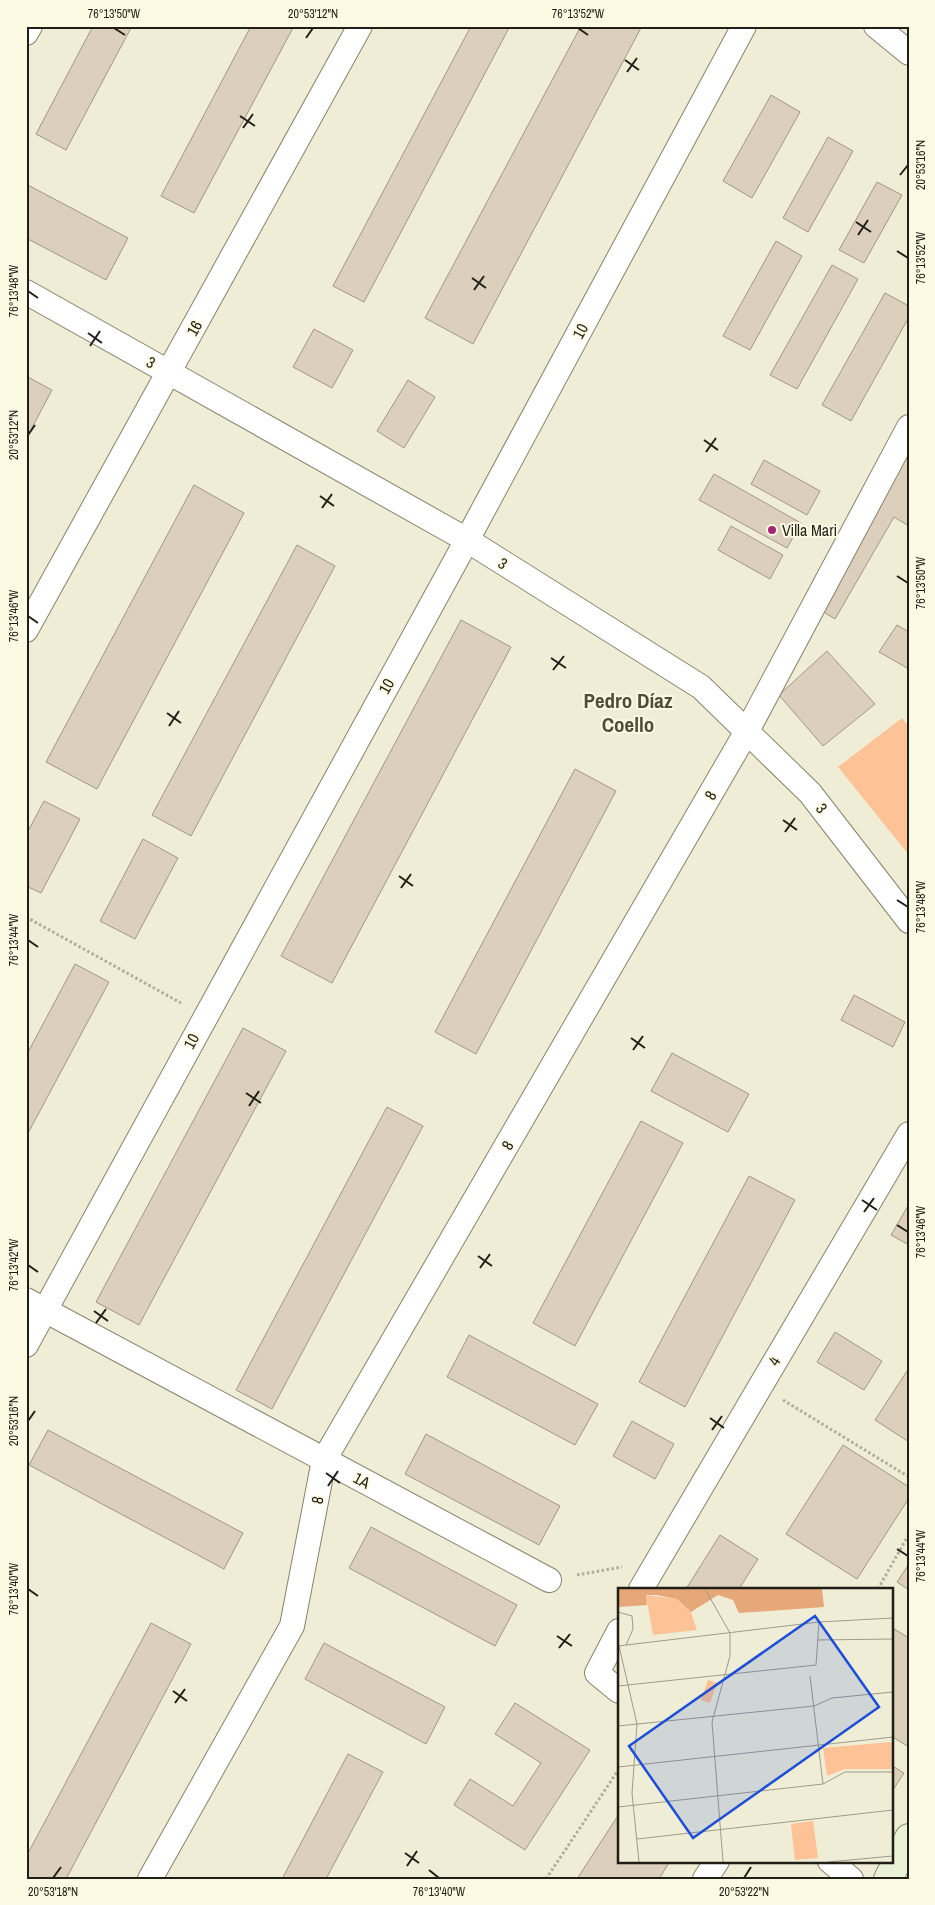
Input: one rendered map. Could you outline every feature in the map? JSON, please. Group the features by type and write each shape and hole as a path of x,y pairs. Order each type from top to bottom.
{"street":[{"path":"26,33 30,26"},
{"name":"16","path":"26,630 360,26"},
{"name":"10","path":"26,1345 36,1305 205,1016 467,540 744,26"},
{"path":"876,26 909,53"},
{"name":"3","path":"26,292 467,540 701,687 810,793 909,921"},
{"name":"8","path":"150,1879 292,1626 324,1460 747,731 909,427"},
{"name":"4","path":"642,1588 655,1561 909,1134"},
{"name":"1A","path":"36,1305 549,1580"},
{"path":"618,1633 597,1674 618,1690"},
{"path":"888,1879 909,1838"},
{"path":"705,1879 716,1862"},
{"path":"831,1862 851,1879"}],"path":[{"path":"26,918 205,1016"},
{"path":"759,1386 909,1478"},
{"path":"879,1588 909,1534"},
{"path":"549,1580 655,1561"},
{"path":"546,1879 618,1771"}],"shaded area":[{"path":"902,718 909,727 909,855 838,767"}],"building":[{"path":"93,26 132,26 66,150 36,134"},
{"path":"251,26 294,26 194,213 161,196"},
{"path":"471,26 510,26 364,302 333,286"},
{"path":"581,26 642,26 473,344 425,318"},
{"path":"771,95 800,112 752,198 723,181"},
{"path":"828,137 853,151 808,232 783,218"},
{"path":"877,182 902,195 864,263 839,250"},
{"path":"26,184 128,238 106,280 26,238"},
{"path":"776,241 802,256 750,350 723,336"},
{"path":"832,265 858,279 797,389 770,375"},
{"path":"885,293 909,306 909,317 851,421 822,405"},
{"path":"314,329 353,350 332,388 293,367"},
{"path":"26,376 52,390 26,439"},
{"path":"408,380 435,397 404,448 377,431"},
{"path":"909,438 909,526 894,517 835,619 817,608"},
{"path":"764,460 820,491 807,515 751,484"},
{"path":"714,474 801,523 787,548 699,500"},
{"path":"194,485 244,513 97,789 46,762"},
{"path":"731,526 783,555 770,579 718,550"},
{"path":"297,545 335,566 191,836 152,815"},
{"path":"461,620 511,647 332,983 281,956"},
{"path":"897,625 909,632 909,669 879,652"},
{"path":"827,651 875,704 823,746 779,695"},
{"path":"575,769 616,791 476,1054 435,1032"},
{"path":"44,801 80,819 41,893 26,886 26,835"},
{"path":"143,839 178,858 135,939 100,921"},
{"path":"75,964 109,982 26,1137 26,1056"},
{"path":"854,995 905,1022 893,1047 841,1020"},
{"path":"243,1028 286,1051 139,1325 96,1302"},
{"path":"672,1053 749,1094 728,1132 651,1091"},
{"path":"387,1107 423,1126 272,1409 236,1390"},
{"path":"641,1121 683,1143 575,1346 533,1323"},
{"path":"749,1176 795,1200 685,1407 639,1382"},
{"path":"909,1204 909,1245 891,1235"},
{"path":"835,1332 882,1361 864,1390 817,1362"},
{"path":"469,1335 598,1404 575,1445 447,1377"},
{"path":"909,1368 909,1442 875,1420"},
{"path":"632,1421 674,1444 655,1479 613,1456"},
{"path":"48,1430 243,1533 224,1569 29,1465"},
{"path":"426,1434 560,1506 539,1545 405,1474"},
{"path":"843,1445 909,1487 909,1498 857,1579 786,1534"},
{"path":"371,1527 517,1605 495,1646 349,1568"},
{"path":"720,1535 758,1559 740,1588 687,1588"},
{"path":"909,1564 909,1590 897,1582"},
{"path":"151,1623 191,1644 66,1879 26,1879 26,1857"},
{"path":"892,1628 909,1638 909,1747 892,1737"},
{"path":"324,1643 445,1707 426,1744 305,1679"},
{"path":"515,1703 590,1750 525,1850 454,1805 470,1779 513,1806 541,1763 495,1734"},
{"path":"348,1754 383,1772 326,1879 282,1879"},
{"path":"892,1766 904,1773 892,1791"},
{"path":"618,1816 618,1862 669,1862 659,1879 577,1879"}],"place":[{"name":"Villa Mari","path":"772,530"}],"district":[{"name":"Pedro Díaz Coello","path":"628,713"}]}
